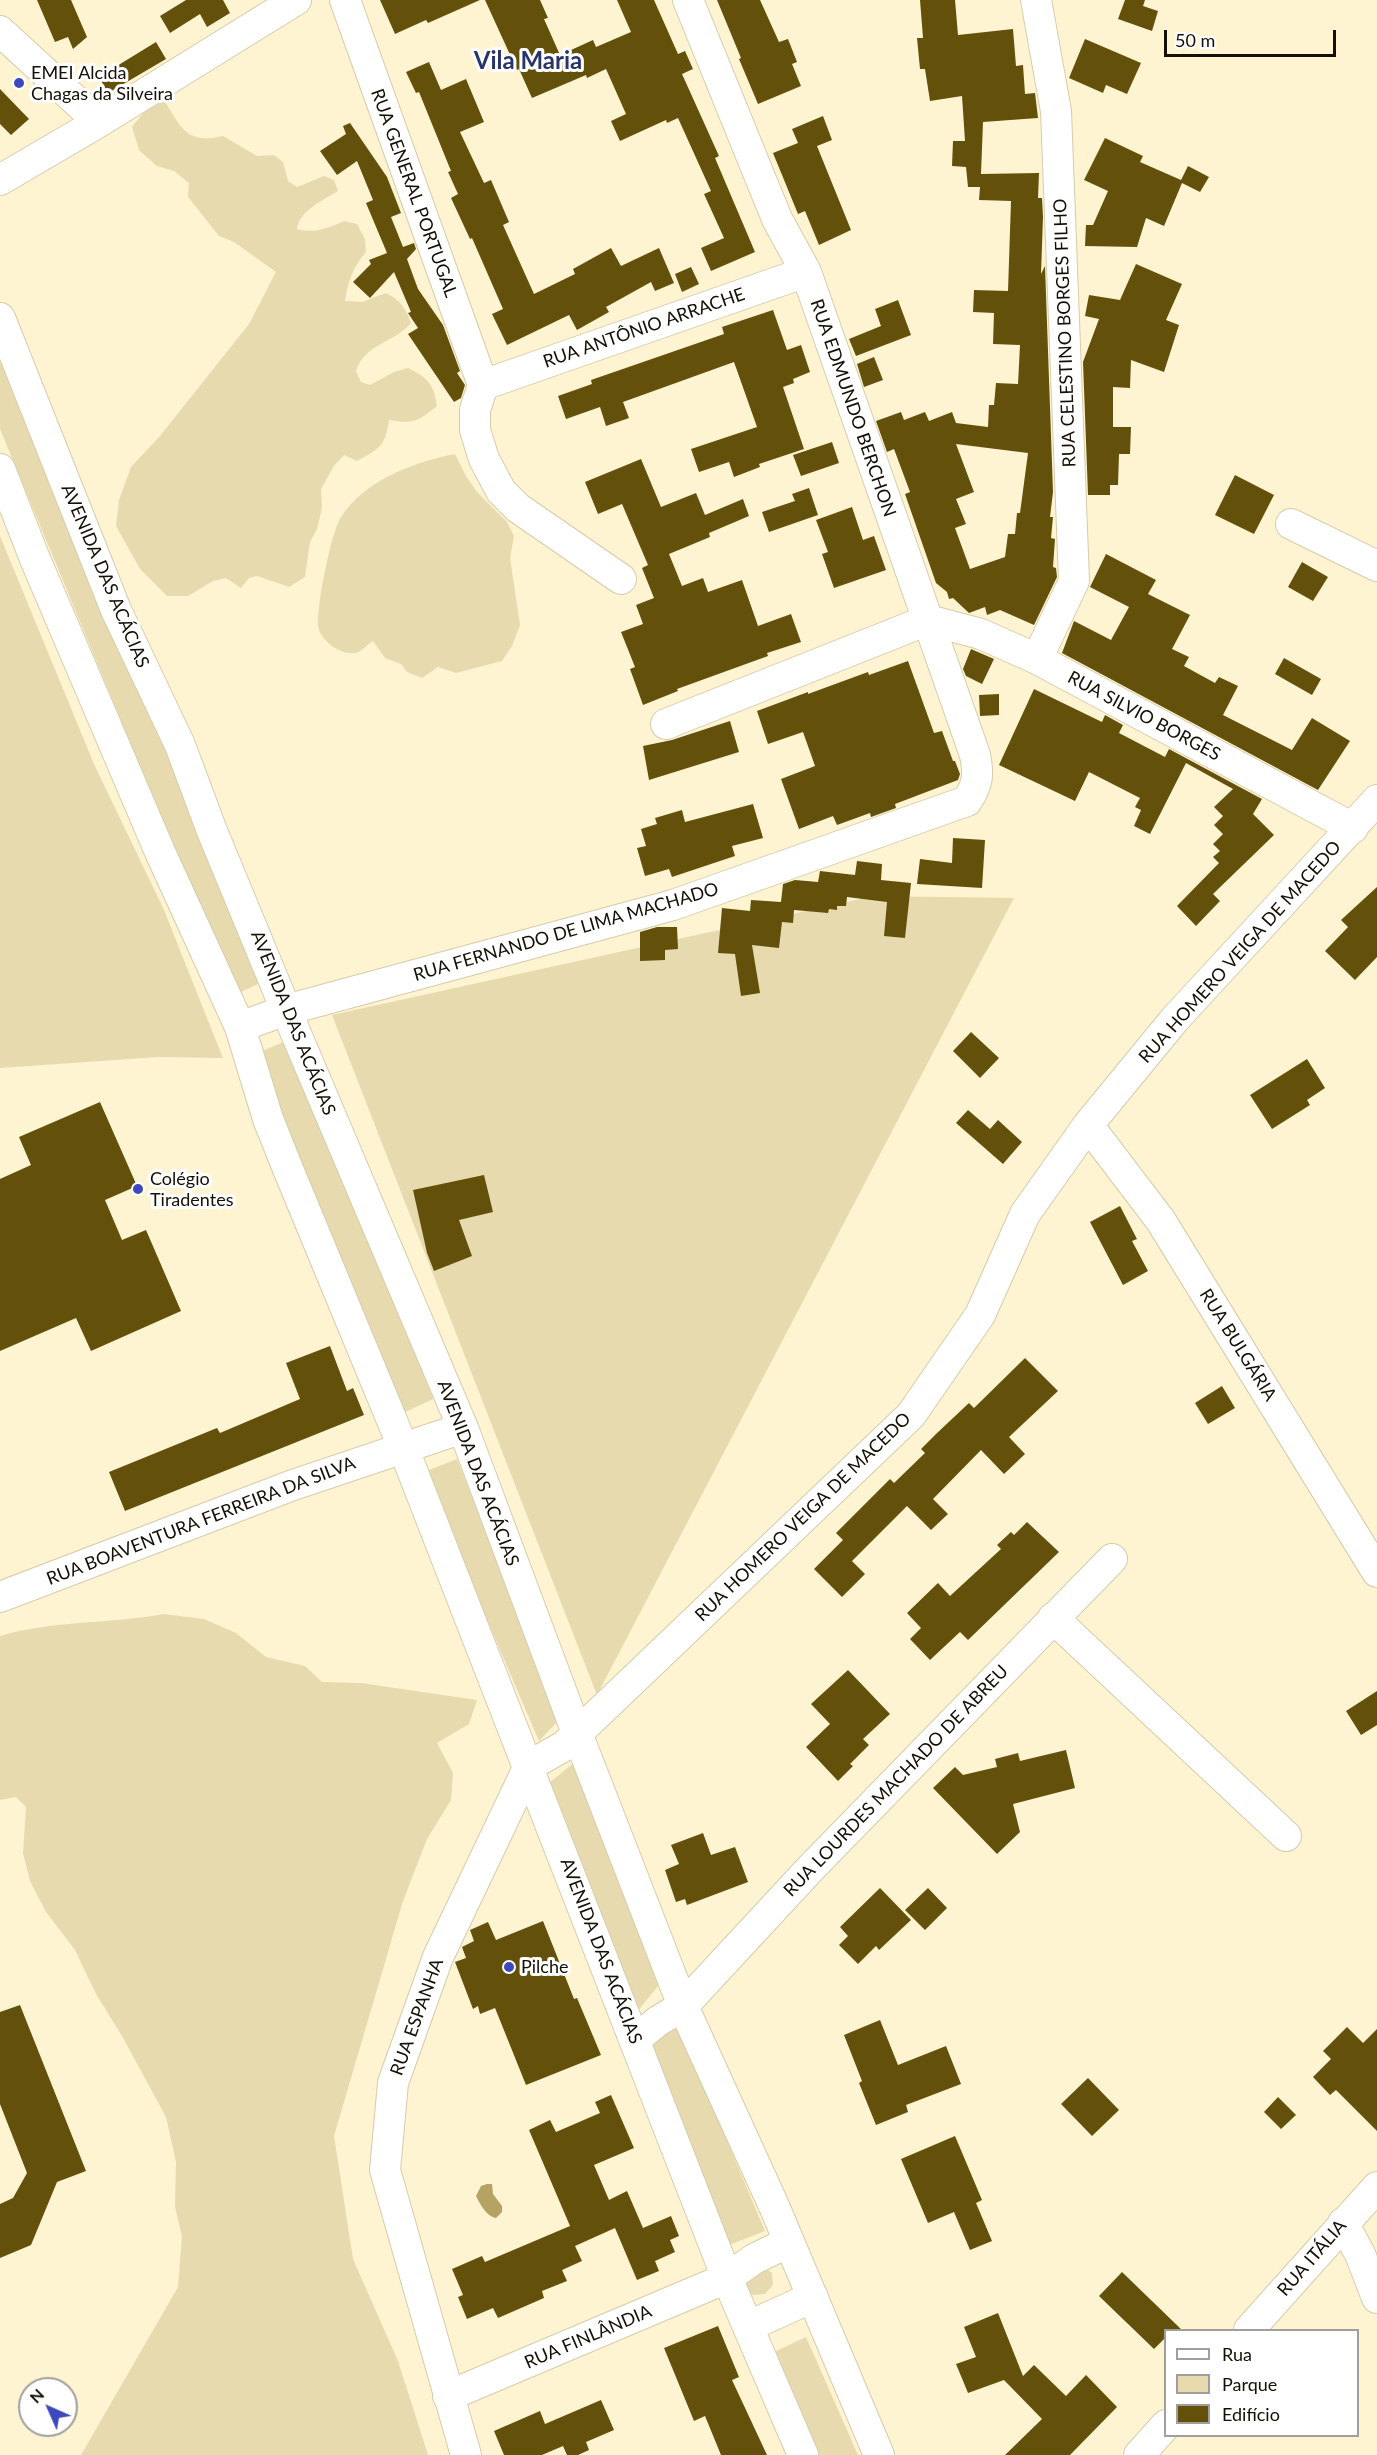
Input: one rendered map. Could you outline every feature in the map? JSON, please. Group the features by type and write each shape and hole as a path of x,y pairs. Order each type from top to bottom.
{"street":[{"path":"0,180 99,122 296,0"},
{"name":"RUA GENERAL PORTUGAL","path":"345,0 483,385"},
{"name":"RUA EDMUNDO BERCHON","path":"688,0 777,219 806,272 975,755 979,773 977,786 967,801 944,808"},
{"name":"RUA CELESTINO BORGES FILHO","path":"1036,0 1056,111 1074,581 1037,659"},
{"path":"0,31 99,122"},
{"name":"RUA ANTÔNIO ARRACHE","path":"483,385 806,272"},
{"name":"AVENIDA DAS ACÁCIAS","path":"0,318 116,610 180,745 212,831 286,1010 463,1428 570,1740 683,2006 813,2297 879,2455"},
{"path":"483,385 475,410 475,430 484,459 501,491 518,508 621,579"},
{"name":"AVENIDA DAS ACÁCIAS","path":"0,469 35,559 156,841 240,1027 268,1119 403,1447 636,2039 727,2278 803,2455"},
{"path":"1291,524 1377,566"},
{"path":"666,724 928,620"},
{"name":"RUA SILVIO BORGES","path":"928,620 981,634 1037,659 1353,828"},
{"name":"RUA HOMERO VEIGA DE MACEDO","path":"529,1767 570,1740 911,1415 980,1315 1025,1214 1088,1125 1175,1019 1377,800"},
{"name":"RUA FERNANDO DE LIMA MACHADO","path":"240,1027 286,1010 673,905 944,808"},
{"name":"RUA BULGÁRIA","path":"1088,1125 1161,1221 1377,1572"},
{"name":"AVENIDA DAS ACÁCIAS","path":"403,1447 463,1428"},
{"name":"RUA BOAVENTURA FERREIRA DA SILVA","path":"0,1597 293,1485 403,1447"},
{"name":"RUA LOURDES MACHADO DE ABREU","path":"636,2039 658,2021 683,2006 810,1869 1112,1559"},
{"path":"1053,1618 1286,1836"},
{"name":"RUA ESPANHA","path":"466,2455 385,2170 393,2083 438,1957 529,1767"},
{"name":"RUA ITÁLIA","path":"1251,2329 1377,2187"},
{"path":"1344,2223 1360,2254 1377,2298"},
{"name":"RUA FINLÂNDIA","path":"448,2396 727,2278 754,2259 789,2242"},
{"path":"748,2326 813,2297"},
{"path":"1139,2455 1164,2427"}],"green space":[{"path":"164,100 186,132 201,138 223,136 257,156 274,155 283,162 288,181 297,187 324,176 334,180 338,191 307,211 302,216 297,229 316,231 344,221 357,224 365,239 366,252 352,275 345,301 362,302 386,293 402,305 411,323 404,330 373,349 360,362 356,371 361,382 370,385 394,372 408,368 428,382 436,398 437,406 420,419 410,422 389,420 383,442 371,453 357,461 344,455 334,466 321,489 322,508 317,529 310,542 305,577 289,587 257,576 249,578 241,588 226,578 213,581 188,596 167,596 140,569 116,526 119,500 131,467 160,436 249,324 276,272 234,242 219,236 188,197 189,183 174,171 157,166 139,150 132,127 144,112"},
{"path":"0,348 264,981 235,995 0,429"},
{"path":"455,454 477,492 507,522 514,536 510,558 520,625 512,646 502,661 456,673 438,667 422,678 407,672 401,664 385,658 373,641 360,651 352,653 332,646 319,630 318,615 329,553 341,517 351,504 377,483 423,462"},
{"path":"0,536 94,764 164,910 223,1058 159,1057 0,1068"},
{"path":"874,896 1014,898 597,1695 332,1015"},
{"path":"291,1039 433,1399 401,1414 255,1054"},
{"path":"457,1459 559,1720 539,1741 424,1472"},
{"path":"164,1614 204,1619 236,1633 266,1657 305,1666 322,1682 361,1683 477,1700 469,1724 437,1743 453,1773 451,1800 427,1839 403,1901 334,2136 353,2259 398,2361 428,2455 81,2455 178,2287 182,2236 175,2207 176,2162 166,2117 122,2036 96,1994 75,1950 46,1912 30,1881 23,1853 26,1807 16,1797 0,1800 0,1636 40,1627"},
{"path":"575,1762 663,1980 636,2013 549,1783"},
{"path":"679,2027 765,2231 729,2245 644,2042"},
{"path":"763,2266 772,2273 773,2285 765,2294 753,2295 744,2288 743,2276"},
{"path":"806,2337 858,2455 814,2455 770,2354"}],"shaded area":[{"path":"492,2184 493,2194 502,2206 502,2212 496,2218 487,2213 476,2196 481,2186"}],"building":[{"path":"37,0 71,0 87,37 73,49 68,37 55,42"},
{"path":"186,0 223,0 230,13 207,27 200,14 170,33 160,16"},
{"path":"380,0 480,0 428,23 426,20 395,34"},
{"path":"485,0 540,0 548,18 544,19 560,55 593,40 596,47 631,32 617,0 654,0 678,54 685,51 693,69 682,74 719,156 715,158 755,252 711,271 701,248 724,238 704,194 711,191 678,118 667,123 666,120 620,141 611,121 626,114 606,69 532,98"},
{"path":"717,0 760,0 779,42 788,39 797,62 792,64 801,86 758,104"},
{"path":"920,0 955,0 958,35 1013,29 1016,66 1023,65 1025,94 1035,93 1038,118 983,122 981,174 1039,173 1038,198 1042,198 1041,274 1045,266 1053,492 1050,517 1053,517 1051,538 1055,539 1053,567 1056,568 1057,577 1034,625 1000,610 987,615 985,607 969,613 953,598 949,599 947,592 936,583 905,494 910,492 894,449 887,452 876,421 901,412 904,420 925,412 929,421 952,412 956,423 988,427 989,405 994,405 996,383 1018,384 1020,345 993,344 994,313 973,312 974,290 1008,291 1011,201 979,200 980,187 968,187 966,167 952,166 953,141 965,141 962,96 930,101 925,69 920,69 917,38 923,38","holes":["956,444 1028,453 1020,513 1017,513 1015,534 1008,534 1005,557 970,569 955,528 966,524 956,499 974,492"]},
{"path":"1125,0 1145,0 1143,6 1158,11 1152,31 1118,19"},
{"path":"1085,39 1141,63 1127,94 1106,85 1103,93 1069,78"},
{"path":"156,42 166,59 108,93 99,77"},
{"path":"429,62 441,90 466,79 484,122 460,132 484,183 491,180 509,222 503,225 534,294 575,274 573,269 611,248 621,266 659,248 674,283 655,291 651,282 606,307 609,312 577,330 569,315 507,345 492,314 503,309 472,238 470,239 451,198 458,194 448,172 451,171 419,92 416,93 406,72"},
{"path":"0,89 29,119 11,135 0,124"},
{"path":"823,116 832,140 817,146 851,230 819,245 805,211 798,214 773,153 798,143 792,129"},
{"path":"350,123 387,177 401,213 391,217 403,247 414,243 416,249 407,259 418,289 443,325 460,371 457,373 465,385 461,398 454,402 408,334 418,328 408,313 411,312 394,272 370,298 353,282 371,264 369,260 387,253 366,203 373,200 357,161 337,175 320,151 346,134 343,126"},
{"path":"1105,138 1143,156 1140,162 1181,180 1188,166 1209,177 1200,192 1182,183 1164,226 1146,218 1137,247 1085,246 1086,225 1093,225 1108,191 1084,180"},
{"path":"1136,264 1182,284 1166,320 1179,325 1164,372 1131,360 1130,388 1113,387 1113,427 1131,427 1130,454 1119,454 1118,485 1110,485 1110,495 1088,495 1083,362 1099,319 1085,316 1089,295 1120,300"},
{"path":"691,267 699,284 682,292 675,274"},
{"path":"898,300 911,335 856,356 849,339 881,326 875,309"},
{"path":"773,310 787,350 801,345 810,372 793,379 794,383 783,387 804,449 759,464 760,467 734,477 729,462 699,472 691,449 757,427 734,362 623,402 629,418 606,426 600,407 566,419 558,396 592,384 591,380 724,334 722,327"},
{"path":"874,357 883,380 864,387 857,364"},
{"path":"832,442 839,463 801,476 793,455"},
{"path":"641,459 661,507 696,493 705,515 743,499 749,516 709,533 710,537 669,554 682,586 703,578 708,592 742,580 758,626 791,614 801,642 767,653 768,656 677,689 678,691 643,705 630,669 635,667 621,632 643,624 636,605 654,598 642,568 648,565 622,504 598,514 585,482"},
{"path":"1235,475 1274,495 1254,534 1215,515"},
{"path":"809,488 818,515 769,532 762,512 795,501 792,494"},
{"path":"852,507 863,540 874,536 886,570 834,588 822,554 828,552 816,520"},
{"path":"1106,554 1156,580 1148,594 1190,615 1172,649 1189,657 1184,666 1215,683 1219,677 1238,686 1223,715 1292,750 1312,718 1350,741 1318,790 1062,653 1074,621 1111,640 1129,607 1090,587"},
{"path":"1302,562 1328,577 1313,601 1288,587"},
{"path":"971,649 994,659 982,684 966,676 963,669"},
{"path":"1284,658 1321,679 1312,695 1275,674"},
{"path":"908,661 934,733 942,731 953,761 955,761 960,774 958,780 895,804 896,808 871,817 870,813 837,825 833,816 799,829 781,779 815,766 803,732 768,744 757,711 868,672 869,675"},
{"path":"1034,689 1102,722 1105,715 1123,725 1119,733 1165,757 1169,749 1262,799 1253,814 1274,835 1213,894 1220,901 1196,926 1177,906 1219,863 1213,857 1220,851 1213,844 1223,834 1214,825 1223,816 1214,807 1233,789 1186,763 1150,834 1134,826 1141,810 1135,807 1140,798 1089,772 1075,801 999,765"},
{"path":"999,694 999,715 980,716 979,695"},
{"path":"730,721 739,752 649,780 643,746 672,740"},
{"path":"753,804 763,838 732,846 735,856 672,877 669,869 645,876 637,848 646,846 641,829 657,824 655,818 682,810 685,822"},
{"path":"953,838 985,840 982,888 917,884 920,859 952,863"},
{"path":"857,861 882,864 881,880 911,883 905,938 884,936 887,902 847,897 846,906 837,906 837,910 829,909 828,913 794,910 793,923 782,922 779,948 752,945 760,993 741,996 735,954 718,953 722,908 750,911 751,900 781,902 783,884 795,880 818,882 820,871 855,875"},
{"path":"1377,887 1377,957 1355,980 1325,951 1348,927 1341,920"},
{"path":"657,927 677,927 678,949 665,950 665,960 640,961 640,932"},
{"path":"971,1032 999,1058 980,1078 953,1051"},
{"path":"1307,1059 1325,1088 1307,1100 1310,1105 1272,1129 1250,1095"},
{"path":"100,1102 137,1186 105,1200 122,1240 146,1230 181,1311 91,1351 76,1318 0,1351 0,1179 31,1165 19,1137"},
{"path":"968,1110 990,1129 998,1120 1022,1142 1003,1164 956,1123"},
{"path":"484,1175 493,1212 459,1220 472,1256 434,1271 427,1253 413,1190"},
{"path":"1120,1206 1137,1239 1132,1241 1148,1271 1123,1285 1090,1222"},
{"path":"330,1346 347,1391 353,1388 364,1415 125,1511 109,1472 217,1428 220,1433 300,1399 286,1363"},
{"path":"1025,1358 1058,1391 1009,1437 1025,1454 1004,1474 981,1450 933,1499 948,1514 931,1530 907,1506 852,1561 865,1574 842,1597 814,1569 843,1540 836,1533 890,1479 894,1483 925,1453 921,1449 969,1403 974,1408"},
{"path":"1222,1386 1235,1408 1208,1424 1195,1403"},
{"path":"1027,1522 1059,1552 968,1640 960,1632 930,1660 910,1639 921,1628 907,1613 938,1583 950,1596 1001,1549 997,1545 1011,1532 1014,1535"},
{"path":"848,1670 890,1714 863,1739 869,1745 850,1764 853,1766 838,1781 806,1747 830,1724 811,1704"},
{"path":"1377,1691 1377,1725 1361,1735 1346,1711"},
{"path":"1066,1750 1075,1788 1013,1804 1020,1832 997,1854 933,1788 955,1767 963,1775 997,1767 995,1759 1018,1753 1020,1761"},
{"path":"703,1833 711,1855 735,1847 748,1882 687,1905 685,1899 676,1902 665,1870 679,1864 671,1845"},
{"path":"880,1888 911,1920 879,1950 876,1946 858,1964 839,1945 848,1936 840,1927"},
{"path":"928,1888 947,1908 925,1930 905,1910"},
{"path":"543,1921 574,1999 577,1998 601,2055 526,2085 495,2008 480,2014 478,2006 473,2009 455,1962 466,1958 462,1947 474,1941 470,1930 488,1922 496,1940"},
{"path":"20,2005 86,2171 57,2182 31,2245 0,2258 0,2204 13,2198 27,2173 0,2104 0,2012"},
{"path":"880,2020 898,2065 946,2046 961,2084 906,2105 908,2112 876,2125 859,2083 862,2081 844,2035"},
{"path":"1347,2027 1363,2043 1377,2029 1377,2131 1336,2090 1330,2095 1313,2077 1331,2059 1323,2051"},
{"path":"1088,2078 1119,2110 1092,2136 1061,2104"},
{"path":"611,2095 634,2148 594,2165 609,2200 627,2191 643,2228 671,2216 679,2236 670,2240 675,2252 655,2261 659,2271 637,2280 615,2228 575,2246 582,2261 562,2270 567,2281 542,2291 544,2298 498,2318 493,2308 467,2319 458,2297 463,2295 452,2269 482,2256 485,2262 570,2226 529,2130 550,2120 556,2132 600,2113 595,2102"},
{"path":"1278,2097 1296,2115 1281,2129 1264,2112"},
{"path":"955,2136 982,2200 976,2203 992,2241 970,2250 954,2212 928,2223 901,2159"},
{"path":"1122,2272 1181,2329 1164,2329 1164,2339 1154,2349 1099,2296"},
{"path":"998,2313 1023,2376 1034,2365 1066,2396 1086,2375 1117,2407 1070,2455 1005,2455 1042,2419 1004,2380 968,2393 956,2364 976,2357 964,2327"},
{"path":"718,2326 739,2377 732,2380 767,2455 721,2455 705,2416 694,2421 664,2348"},
{"path":"601,2400 614,2430 586,2442 589,2450 578,2455 567,2455 563,2446 542,2455 504,2455 494,2431 540,2411 545,2424"}],"place":[{"name":"EMEI Alcida Chagas da Silveira","path":"19,83"},
{"name":"Colégio Tiradentes","path":"138,1189"},
{"name":"Pilche","path":"509,1967"}],"district":[{"name":"Vila Maria","path":"528,61"}]}
